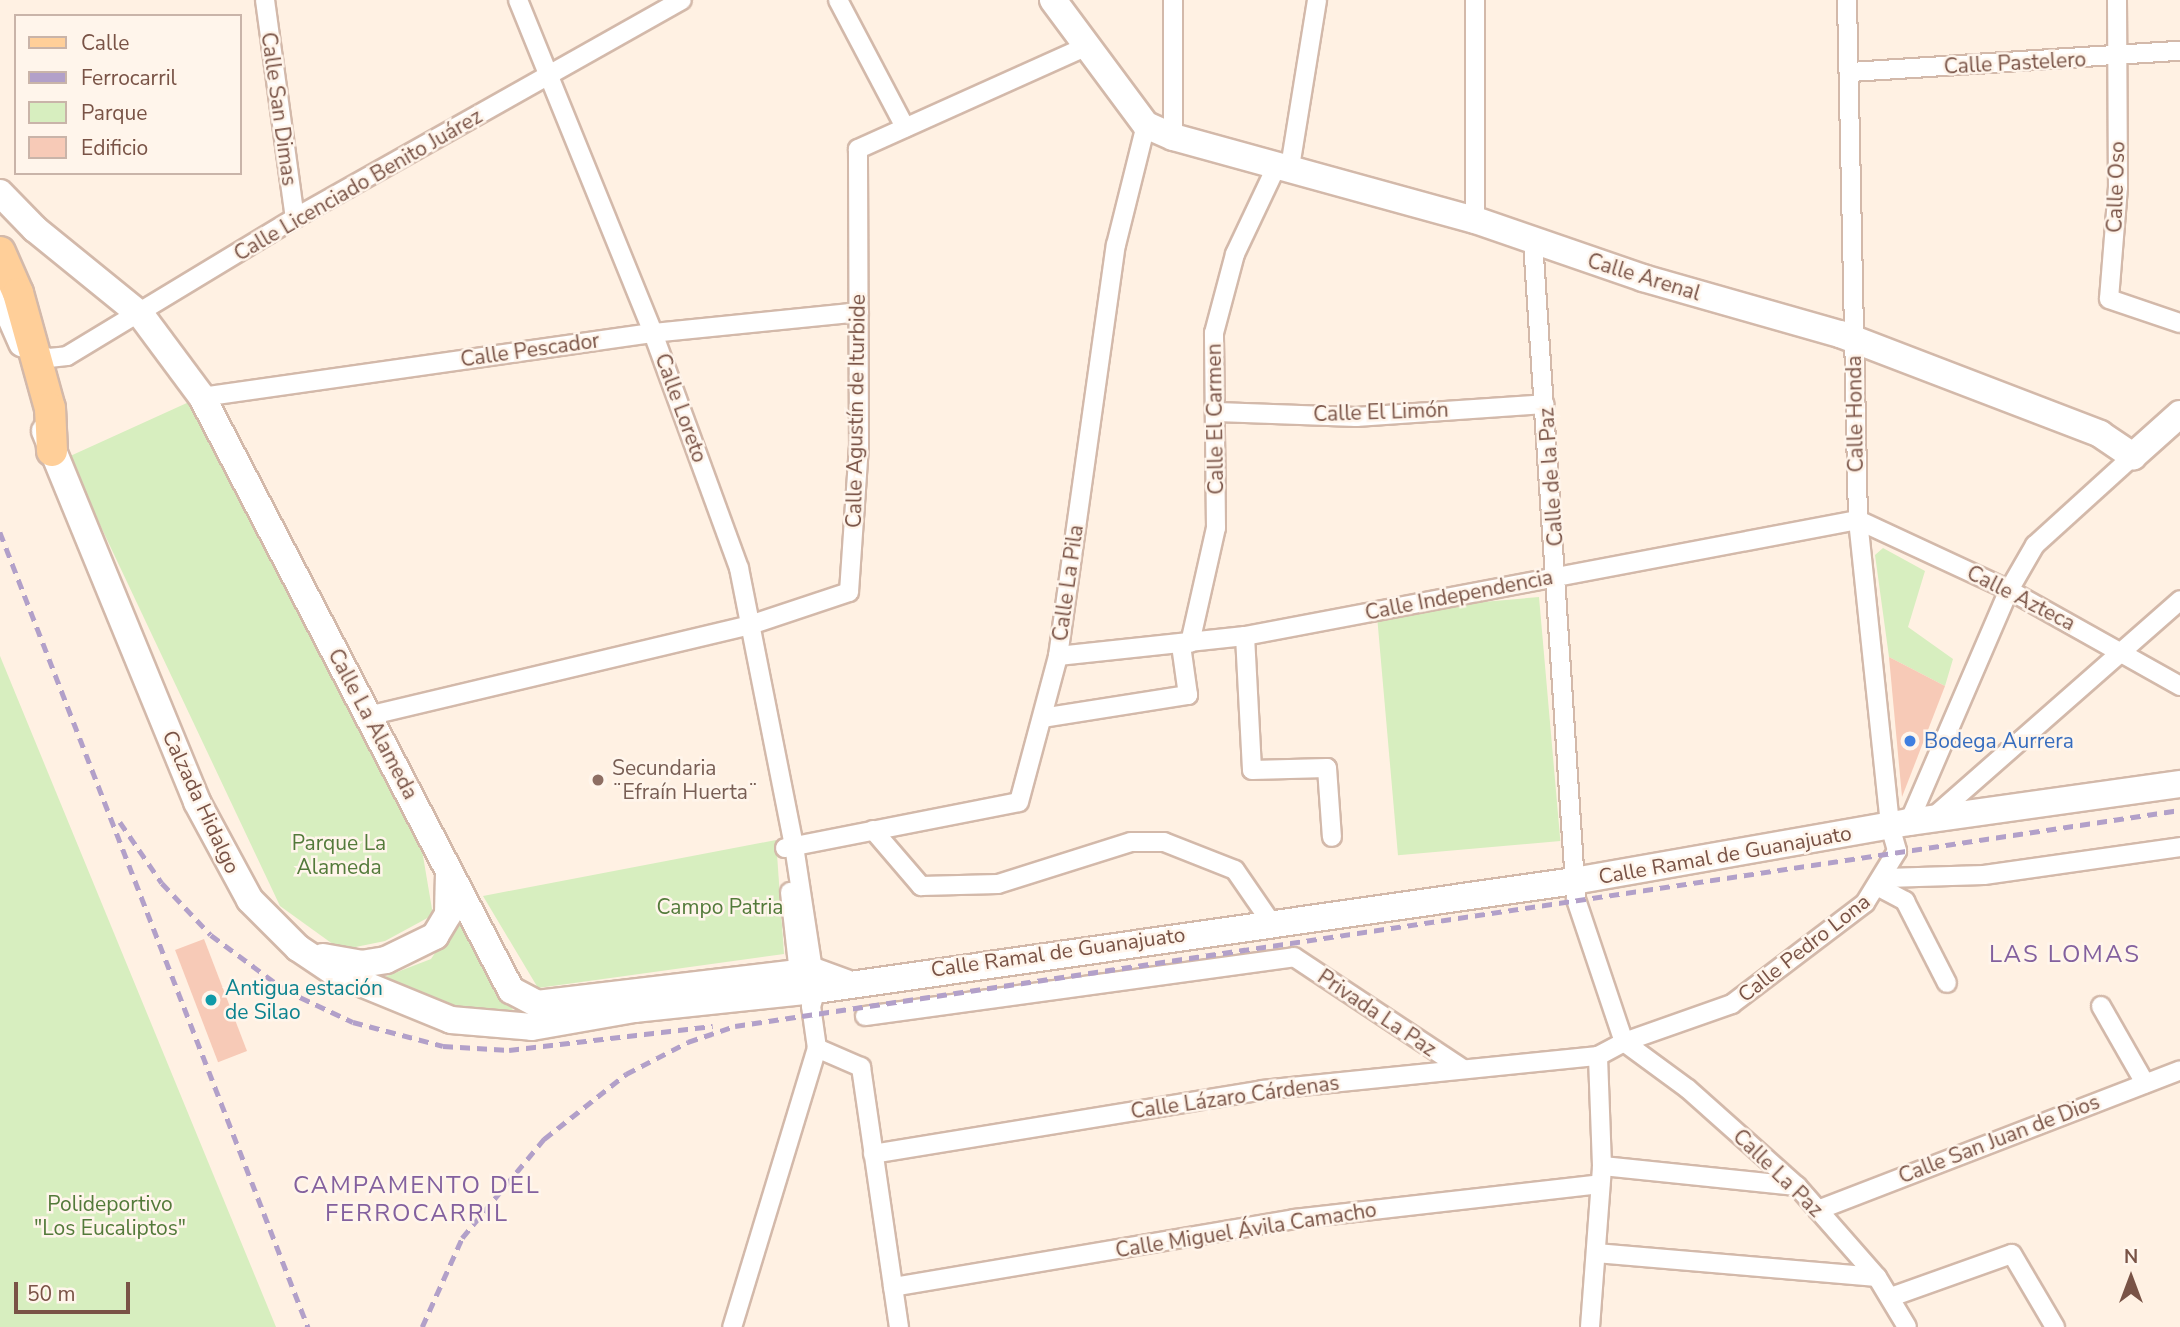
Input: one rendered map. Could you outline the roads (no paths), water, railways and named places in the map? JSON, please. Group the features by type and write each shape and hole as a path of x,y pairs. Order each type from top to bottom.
{"main road":[{"path":"0,252 50,408 52,451"}],"street":[{"name":"Calle San Dimas","path":"265,0 295,219"},
{"name":"Calle Loreto","path":"518,0 653,333 739,568 753,624 789,842 817,1048"},
{"name":"Calle Licenciado Benito Juárez","path":"33,351 49,358 67,356 141,316 295,219 682,0"},
{"path":"838,0 905,127"},
{"path":"1053,0 1085,47 1146,125"},
{"path":"1172,0 1173,137"},
{"name":"Calle El Carmen","path":"1185,643 1216,528 1217,412 1214,333 1235,254 1284,165 1317,0"},
{"path":"1475,0 1475,220"},
{"name":"Calle Honda","path":"1847,0 1851,72 1858,520 1909,823"},
{"name":"Calle Oso","path":"2117,0 2118,187 2109,299 2180,323"},
{"name":"Calle Agustín de Iturbide","path":"368,716 753,624 849,592 859,447 858,149 1085,47"},
{"name":"Calle Pastelero","path":"1851,72 2180,51"},
{"name":"Calle Arenal","path":"1146,125 1173,137 1284,165 1475,220 1854,341 2100,434 2133,456"},
{"name":"Calle La Pila","path":"789,842 873,830 1019,802 1058,656 1116,245 1146,125"},
{"name":"Calle La Alameda","path":"0,193 35,229 141,316 202,397 511,990 535,1015"},
{"name":"Calle de la Paz","path":"1534,241 1559,576 1574,881 1624,1042"},
{"name":"Calzada Hidalgo","path":"0,293 25,351 52,451 214,839 250,900 298,947 362,987 451,1020 634,1009 808,986"},
{"name":"Calle Pescador","path":"202,397 653,333 859,312"},
{"name":"Calle El Limón","path":"1217,412 1356,416 1545,404"},
{"path":"1909,823 2010,590 2035,544 2180,414"},
{"name":"Calle Independencia","path":"1058,656 1245,636 1858,520"},
{"name":"Calle Azteca","path":"1858,520 2010,590 2120,649 2180,686"},
{"path":"1909,823 2180,600"},
{"path":"1245,636 1252,770 1326,768 1332,837"},
{"path":"1042,718 1188,695 1185,643"},
{"name":"Calle Ramal de Guanajuato","path":"808,986 846,983 1270,921 1574,881 1909,823 2180,784"},
{"name":"Calle Pedro Lona","path":"1598,1056 1624,1042 1732,1004 1882,883 1909,823"},
{"path":"873,830 921,886 998,884 1131,842 1164,842 1235,870 1270,921"},
{"path":"1882,883 1983,875 2180,847"},
{"path":"298,947 361,964 409,951 435,936 448,914 448,867"},
{"path":"1882,883 1905,901 1947,983"},
{"name":"Privada La Paz","path":"865,1016 1294,957 1462,1068"},
{"path":"2101,1006 2145,1083"},
{"name":"Calle La Paz","path":"1624,1042 1688,1089 1797,1186 1877,1277 1907,1327"},
{"path":"732,1327 817,1048 861,1067 899,1327"},
{"path":"1590,1327 1602,1166 1598,1056"},
{"name":"Calle Lázaro Cárdenas","path":"873,1154 1262,1090 1598,1056"},
{"name":"Calle San Juan de Dios","path":"1818,1210 2180,1070"},
{"path":"1602,1166 1797,1186"},
{"name":"Calle Miguel Ávila Camacho","path":"893,1287 1294,1219 1600,1184"},
{"path":"1596,1252 1877,1277"},
{"path":"1891,1297 2012,1254 2055,1327"}],"railway":[{"path":"0,532 308,1327"},
{"path":"422,1327 462,1238 544,1139 626,1074 688,1042 735,1026 2180,810"},
{"path":"120,822 162,883 211,935 285,990 353,1022 443,1046 509,1050 713,1026"}],"place":[{"name":"Bodega Aurrera","path":"1910,741"},
{"name":"Secundaria ¨Efraín Huerta¨","path":"598,780"},
{"name":"Antigua estación de Silao","path":"211,1000"}],"district":[{"name":"LAS LOMAS","path":"2065,955"},
{"name":"CAMPAMENTO DEL FERROCARRIL","path":"417,1200"}],"park label":[{"name":"Parque La Alameda","path":"339,855"},
{"name":"Campo Patria","path":"720,907"},
{"name":"Polideportivo \"Los Eucaliptos\"","path":"110,1216"}]}
